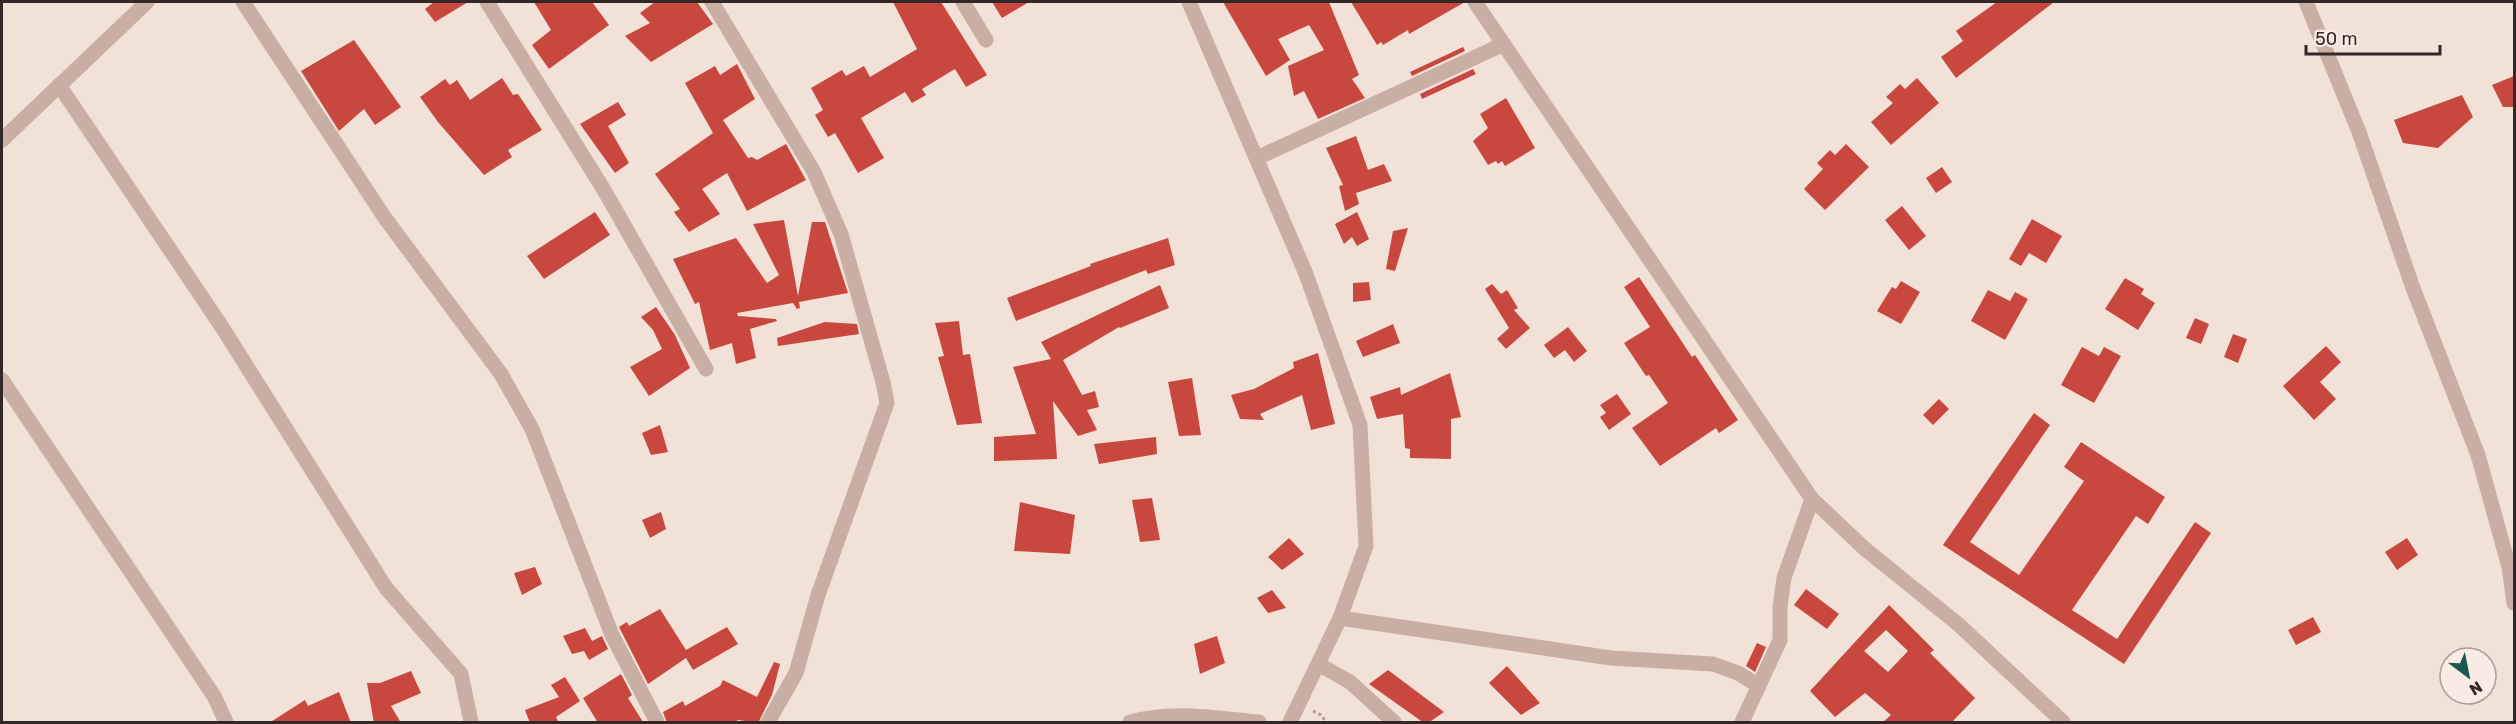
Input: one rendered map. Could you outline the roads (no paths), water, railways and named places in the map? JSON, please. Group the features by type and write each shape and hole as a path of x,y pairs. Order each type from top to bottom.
{"street":[{"path":"2,140 147,2"},
{"path":"243,2 385,218 501,374 532,429 612,635 657,723"},
{"path":"487,2 604,190 706,369"},
{"path":"712,2 814,172 841,234 887,403 818,595 796,673 768,723"},
{"path":"963,2 986,40"},
{"path":"1189,2 1306,274 1360,425 1366,546 1340,618 1290,723"},
{"path":"1475,2 1812,499 1865,549 1958,624 2064,723"},
{"path":"2306,2 2359,132 2414,288 2478,455 2509,567 2514,603"},
{"path":"1257,158 1504,44"},
{"path":"59,85 222,327 386,588 461,674 471,723"},
{"path":"2,380 214,696 226,723"},
{"path":"1742,723 1780,640 1780,607 1784,578 1812,499"},
{"path":"1340,618 1611,658 1713,664 1738,673 1759,686"},
{"path":"1318,664 1350,682 1394,723"},
{"path":"1130,723 1147,717 1179,714 1259,723"}]}
